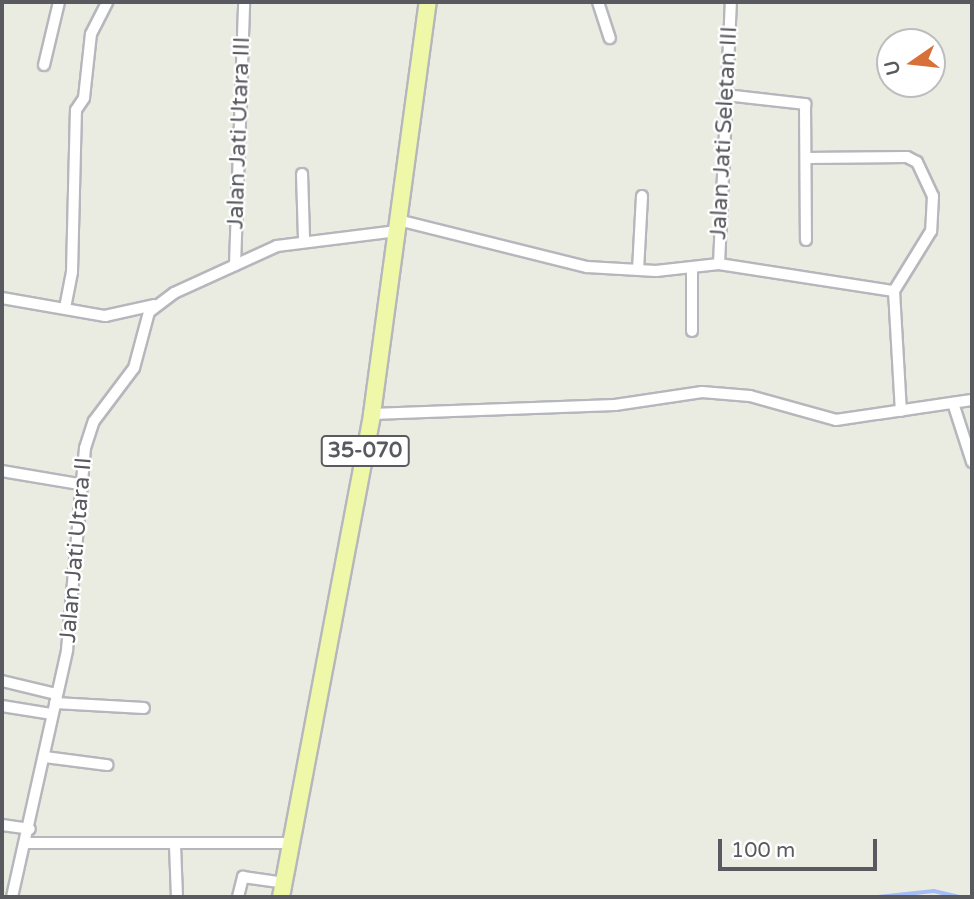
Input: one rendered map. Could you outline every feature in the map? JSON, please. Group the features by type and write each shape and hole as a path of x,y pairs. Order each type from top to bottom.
{"main road":[{"name":"35-070","path":"283,890 372,414 428,2"}],"street":[{"path":"44,65 59,2"},
{"path":"65,308 72,272 76,110 84,98 91,34 107,2"},
{"name":"Jalan Jati Utara III","path":"234,265 244,2"},
{"path":"598,2 610,38"},
{"name":"Jalan Jati Seletan III","path":"719,264 731,2"},
{"path":"726,95 805,104 806,240"},
{"path":"806,158 917,162 936,215 923,248 894,291 901,411"},
{"path":"302,174 304,238"},
{"path":"638,270 642,196"},
{"path":"2,298 105,316 154,305 234,265 304,238 397,226 587,267 692,270 719,264 894,291"},
{"path":"692,270 692,331"},
{"name":"Jalan Jati Utara II","path":"12,897 27,843 67,650 79,484 94,421 134,368 154,305"},
{"path":"372,414 602,405 702,392 750,397 835,419 972,400"},
{"path":"953,403 972,462"},
{"path":"2,471 79,484"},
{"path":"2,681 54,704"},
{"path":"2,706 54,704 144,708"},
{"path":"45,757 107,765"},
{"path":"2,825 30,828"},
{"path":"27,843 292,843"},
{"path":"175,845 177,897"},
{"path":"238,897 243,877 283,890"}],"waterway":[{"path":"878,897 934,891 961,897"}]}
